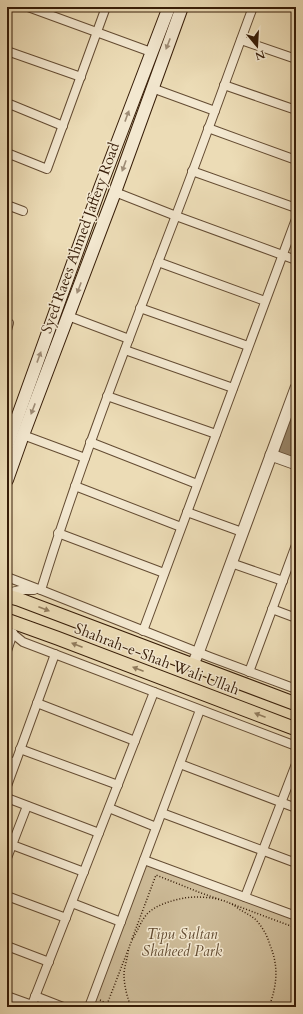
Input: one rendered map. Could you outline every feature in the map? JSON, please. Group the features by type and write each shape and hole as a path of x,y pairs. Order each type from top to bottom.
{"main road":[{"name":"Syed Raees Ahmed Jaffery Road","path":"7,446 150,55 169,7"},
{"name":"Syed Raees Ahmed Jaffery Road","path":"7,480 115,192 182,7"},
{"path":"150,55 150,64 153,66 160,65"},
{"path":"143,74 146,70 151,70 155,72 156,77"},
{"name":"Shahrah-e-Shah Wali Ullah","path":"7,596 296,704"},
{"name":"Shahrah-e-Shah Wali Ullah","path":"7,620 296,729"}],"street":[{"path":"28,7 98,32 150,55"},
{"path":"7,153 47,169 106,7"},
{"path":"40,590 58,532 90,442 176,216 253,7"},
{"path":"241,40 296,60"},
{"path":"7,51 81,77"},
{"path":"224,85 296,110"},
{"path":"152,88 215,111"},
{"path":"7,103 63,126"},
{"path":"208,128 296,160"},
{"path":"192,171 296,208"},
{"path":"115,192 296,260"},
{"path":"7,205 23,211"},
{"path":"143,631 296,219"},
{"path":"158,262 265,301"},
{"path":"140,308 248,346"},
{"path":"68,316 129,339"},
{"path":"124,350 233,388"},
{"path":"192,666 296,388"},
{"path":"107,396 216,434"},
{"path":"23,435 85,458"},
{"path":"90,442 197,484"},
{"path":"271,455 296,464"},
{"path":"75,486 181,527"},
{"path":"187,512 242,532"},
{"path":"58,532 164,573"},
{"path":"249,672 283,581 292,566 296,545"},
{"path":"231,563 283,581"},
{"path":"7,577 143,631 296,689"},
{"path":"7,592 20,590 40,590"},
{"path":"272,609 296,618"},
{"path":"7,651 10,631"},
{"path":"10,631 23,642 296,746"},
{"path":"7,786 11,761 20,749 55,654"},
{"path":"264,693 269,679"},
{"path":"7,996 31,1006 154,692"},
{"path":"37,703 135,741"},
{"path":"89,1007 200,710"},
{"path":"20,749 118,785"},
{"path":"180,764 296,808"},
{"path":"245,897 296,764"},
{"path":"7,798 99,833"},
{"path":"7,858 10,844 27,806"},
{"path":"109,808 156,827"},
{"path":"162,813 296,863"},
{"path":"10,844 84,872"},
{"path":"144,860 296,916"},
{"path":"7,896 66,918"},
{"path":"72,903 120,922"},
{"path":"7,946 48,962"},
{"path":"35,996 63,1007"}],"path":[{"path":"106,1007 156,875 296,928"},
{"path":"131,1007 125,987 124,975 129,945 142,921 147,914 154,909 172,900 191,897 207,897 229,902 254,918 262,928 273,953 276,966 274,994 269,1007"}],"green space":[{"name":"Tipu Sultan Shaheed Park","path":"144,860 296,916 296,1007 89,1007"}],"building":[{"path":"296,388 296,464 271,455"}]}
